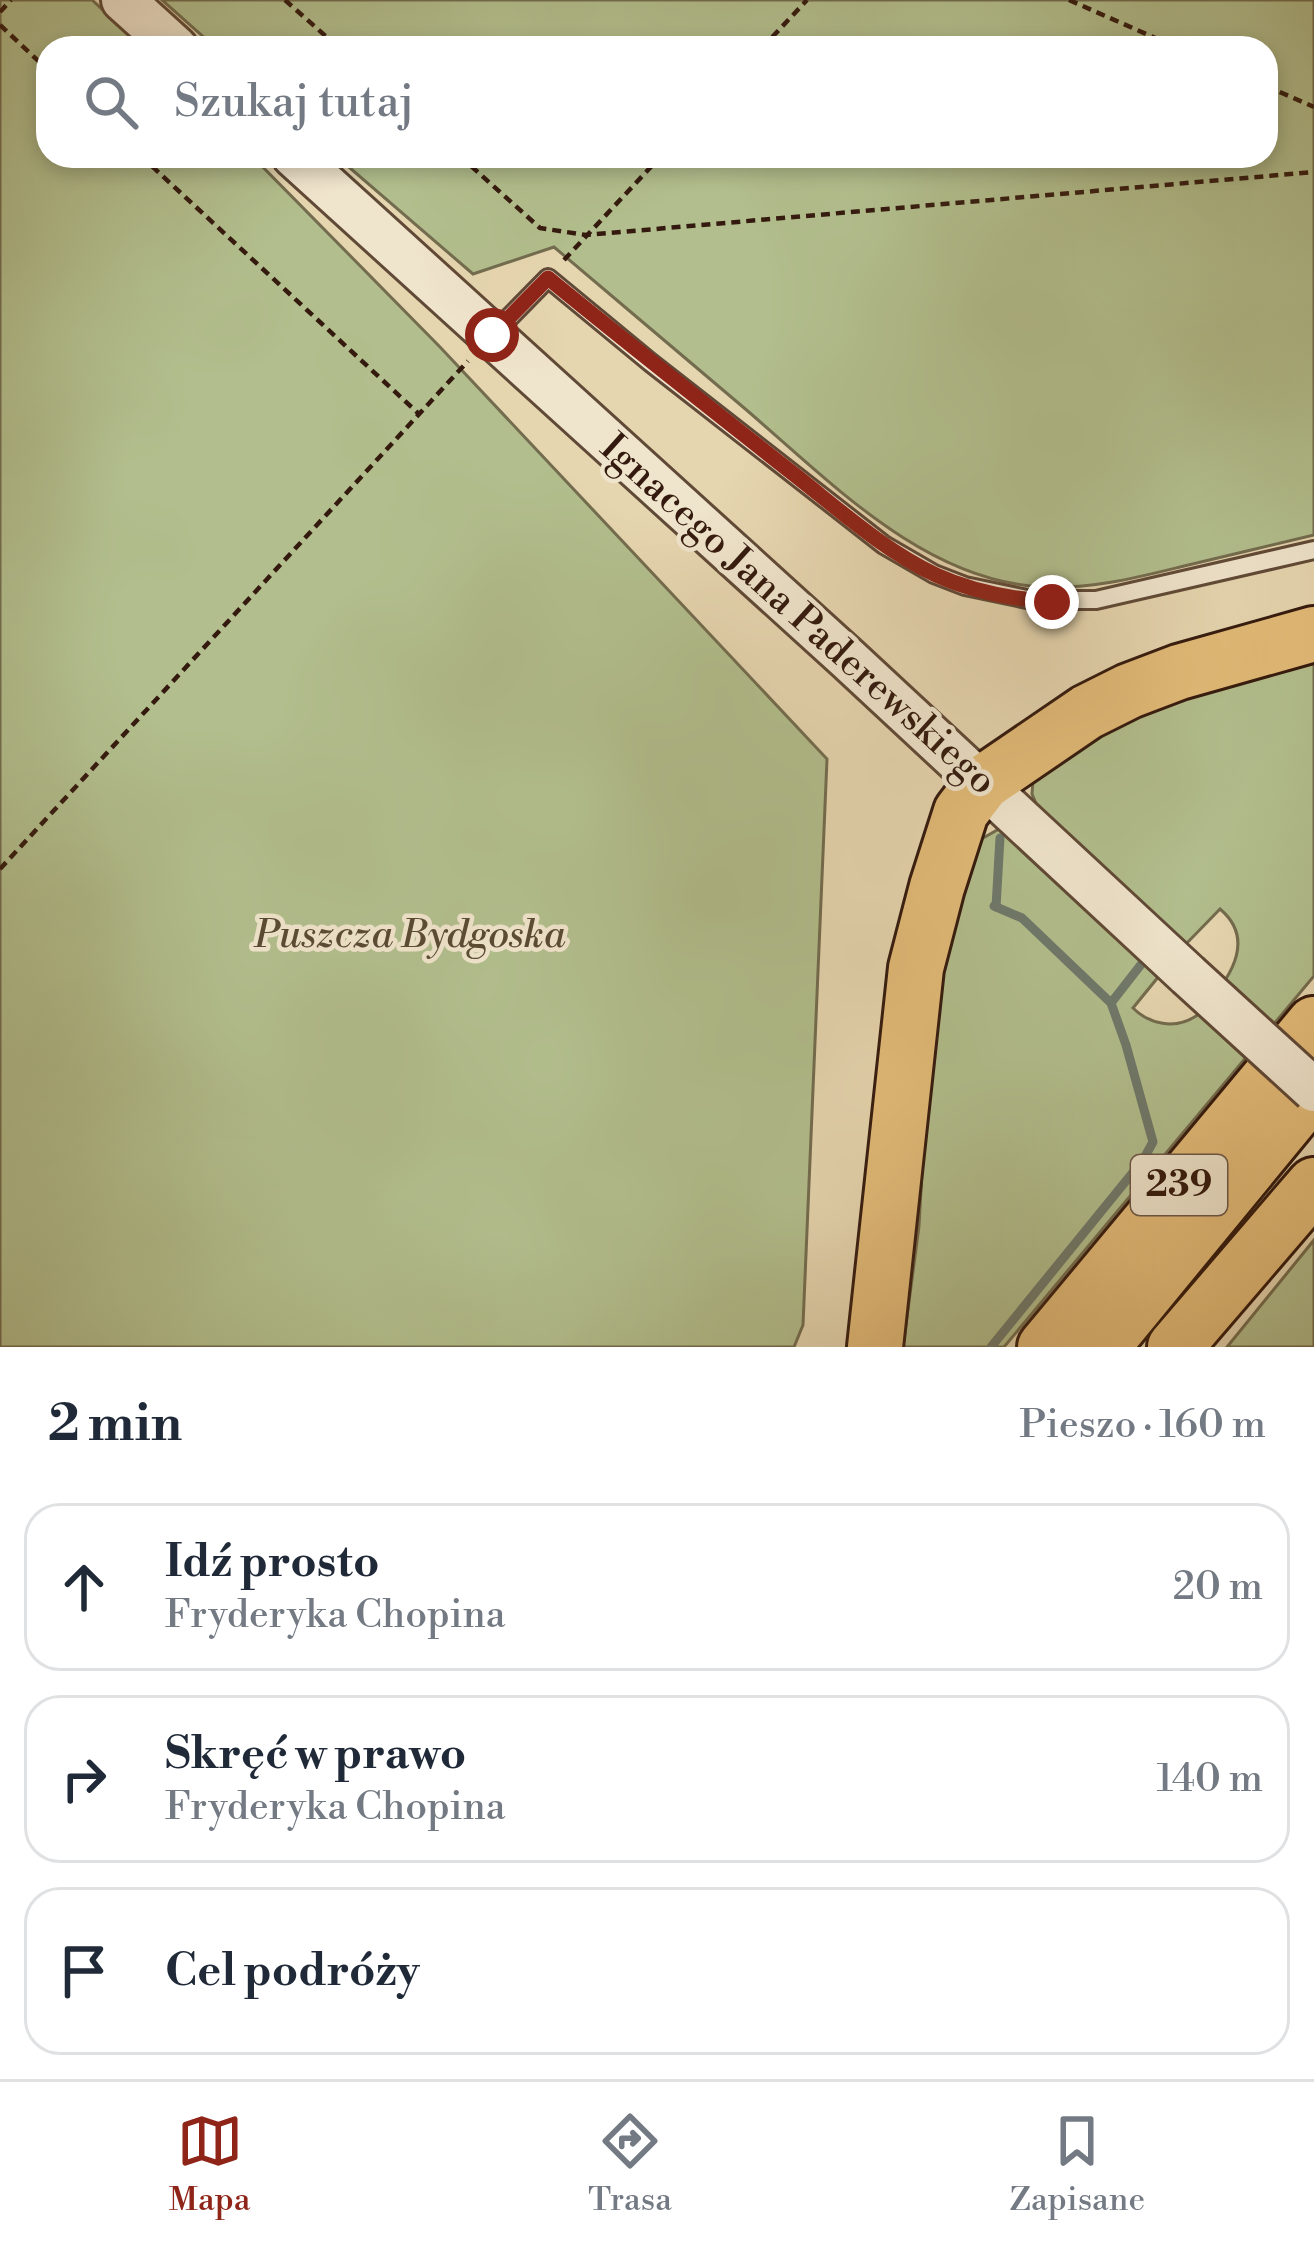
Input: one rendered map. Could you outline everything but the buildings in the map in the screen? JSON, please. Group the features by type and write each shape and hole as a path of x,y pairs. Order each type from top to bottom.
{"main road":[{"path":"875,1347 916,968 961,812 983,783 1087,712 1179,672 1314,634"},
{"name":"239","path":"1045,1347 1314,1024"},
{"name":"239","path":"1102,1347 1309,1085"},
{"path":"1175,1347 1314,1185"}],"street":[{"path":"123,0 163,36"},
{"name":"Ignacego Jana Paderewskiego","path":"306,168 481,347 983,783 1309,1085"}],"lane":[{"path":"481,347 548,278 884,545 934,574 1010,598 1096,600 1314,550"}],"path":[{"path":"0,12 11,0"},
{"path":"285,0 325,36"},
{"path":"773,36 807,0"},
{"path":"1069,0 1151,36"},
{"path":"0,26 36,59"},
{"path":"1278,91 1314,107"},
{"path":"154,168 419,414"},
{"path":"473,168 540,228 586,235 1314,172"},
{"path":"548,278 650,168"},
{"path":"0,869 481,347"}],"green space":[{"name":"Puszcza Bydgoska","path":"0,0 92,0 131,36 36,36 36,168 264,168 440,347 827,759 803,1325 794,1347 0,1347"},
{"path":"162,0 1314,0 1314,535 1130,579 1079,586 1000,581 958,567 919,547 844,495 554,247 473,274 350,168 1278,168 1278,36 202,36"},
{"path":"1314,656 1314,976 1004,1347 903,1347 919,1226 928,1065 943,949 976,842 999,829 1020,842 1159,976 1133,1008 1139,1014 1171,1024 1196,1016 1223,984 1234,962 1238,940 1230,919 1220,909 1186,944 1038,808 1033,781 1122,717"},
{"path":"1314,1240 1314,1347 1227,1347"}],"waterway":[{"path":"996,907 1000,838"},
{"path":"991,1347 1153,1142 1111,1003 1022,918 994,906"},
{"path":"1111,1003 1143,962"}],"route":[{"path":"492,335 548,278 884,545 965,586 1010,598 1052,602"}]}
